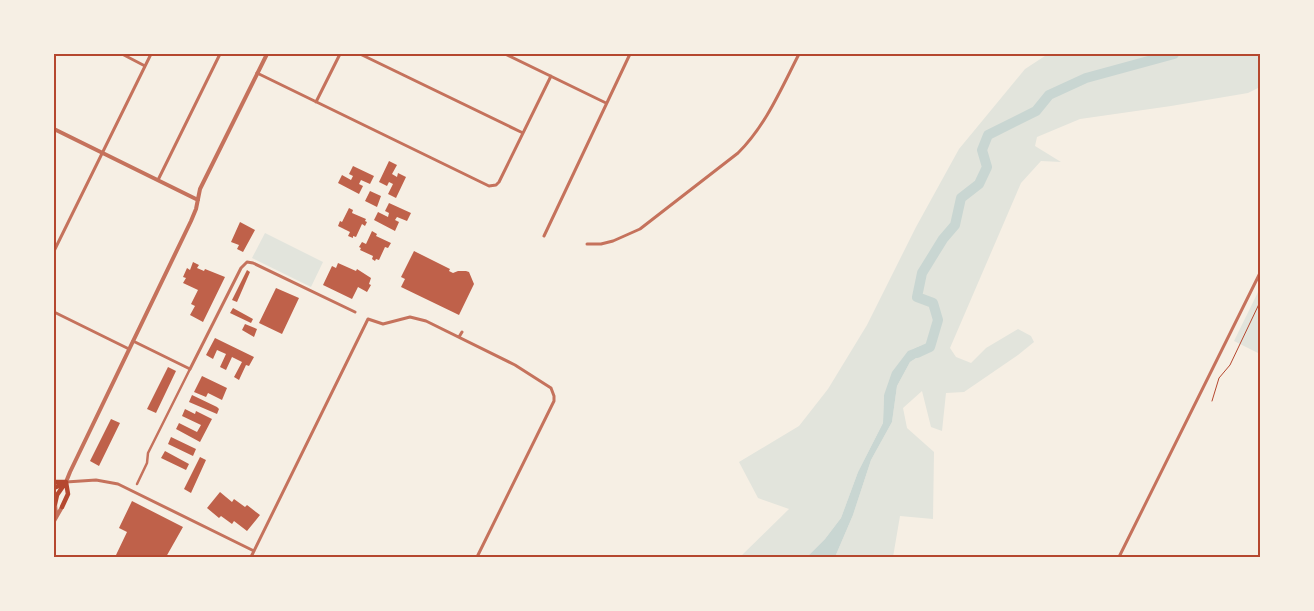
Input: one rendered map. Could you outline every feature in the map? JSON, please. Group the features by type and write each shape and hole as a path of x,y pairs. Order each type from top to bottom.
{"main road":[{"path":"54,482 66,482"},
{"path":"54,488 66,482"},
{"path":"55,501 66,482"},
{"path":"62,507 68,494 66,482"}],"street":[{"path":"122,54 145,66"},
{"path":"54,251 151,54"},
{"path":"158,180 220,54"},
{"path":"254,551 118,484 96,480 66,482 191,222 200,189 267,54"},
{"path":"316,102 340,54"},
{"path":"360,54 522,133"},
{"path":"505,54 606,103"},
{"path":"544,236 630,54"},
{"path":"587,244 601,244 613,241 640,229 738,153 753,139 762,125 798,54"},
{"path":"257,73 485,185 496,185 499,182 551,76"},
{"path":"54,129 198,200"},
{"path":"137,484 147,463 148,454 190,369 241,268 247,262 253,262 355,312"},
{"path":"1119,557 1260,273"},
{"path":"54,312 129,349"},
{"path":"251,557 368,319 383,324 405,318 415,318 426,321 515,365 551,388 554,396 554,401 477,557"},
{"path":"459,337 462,332"},
{"path":"133,341 190,369"},
{"path":"55,501 56,516"},
{"path":"54,521 62,507"}],"path":[{"path":"1212,401 1219,378 1230,365 1260,302"}],"shaded area":[{"path":"1048,54 1260,54 1260,87 1248,93 1080,119 1037,137 1035,146 1061,162 1041,161 1021,183 950,348 956,357 971,363 986,348 1018,329 1031,336 1034,342 964,392 946,393 942,431 931,427 922,391 903,408 907,428 934,452 933,519 900,516 893,557 835,557 853,515 871,460 892,422 897,386 910,362 931,349 921,346 884,395 883,423 858,472 841,518 825,539 807,557 740,557 789,509 758,498 739,462 799,426 828,389 867,325 916,227 959,149 1025,69"},
{"path":"265,233 323,262 311,287 252,258"},
{"path":"1260,288 1260,354 1234,341"},
{"path":"921,346 932,348 910,362 897,386 892,422 871,460 853,515 835,557 807,557 825,539 841,518 858,472 883,423 884,395 892,372 908,351"}],"building":[{"path":"389,161 397,165 392,174 397,177 398,173 406,177 396,198 388,194 393,184 389,182 387,186 379,182"},
{"path":"353,166 374,176 370,184 361,180 359,184 363,186 359,194 338,183 342,175 351,180 353,176 349,174"},
{"path":"370,191 381,196 377,207 365,201"},
{"path":"389,203 411,213 407,221 397,217 395,220 399,222 395,231 374,220 378,212 388,217 389,213 385,211"},
{"path":"349,208 353,210 352,213 366,219 365,221 367,222 365,226 362,224 356,237 353,236 353,238 348,236 350,232 338,226"},
{"path":"240,222 255,230 243,252 237,249 239,245 231,242"},
{"path":"372,231 377,234 376,236 391,243 388,248 385,247 379,260 376,259 375,261 372,259 373,256 360,250 361,248 359,247 362,242 366,244"},
{"path":"414,251 450,269 449,271 453,273 458,271 469,272 474,284 459,315 401,287 405,279 401,277"},
{"path":"193,262 199,265 197,268 225,277 203,322 190,315 195,306 191,304 198,290 183,283 186,278 183,277 187,268 190,270"},
{"path":"338,263 356,271 357,269 371,278 369,284 371,285 367,292 358,287 352,299 323,285 332,266 336,268"},
{"path":"247,270 250,272 237,302 232,300"},
{"path":"276,288 299,298 282,334 259,323"},
{"path":"233,308 253,319 251,323 230,313"},
{"path":"245,324 257,329 254,337 242,330"},
{"path":"215,338 254,357 249,366 246,365 239,380 234,377 242,362 232,357 226,370 220,367 226,354 217,350 213,359 206,355"},
{"path":"168,367 176,371 156,413 147,409"},
{"path":"202,376 227,388 222,400 208,393 206,397 194,392"},
{"path":"192,395 217,407 219,409 217,414 189,402"},
{"path":"185,409 195,414 196,411 212,419 200,442 176,429 179,423 197,432 201,425 182,416"},
{"path":"111,419 120,423 99,466 90,461"},
{"path":"171,437 196,449 193,456 168,444"},
{"path":"165,451 189,464 186,470 161,458"},
{"path":"200,457 206,460 191,493 184,489"},
{"path":"220,492 232,502 234,499 245,507 247,505 260,515 247,531 234,521 232,524 221,516 219,518 207,508"},
{"path":"132,501 183,527 166,557 121,557 116,555 127,532 119,528"}],"waterway":[{"path":"917,353 930,347 938,320 933,303 917,297 922,273 943,239 955,225 961,198 979,184 987,167 982,150 988,135 1036,111 1049,95 1086,78 1174,54"}]}
